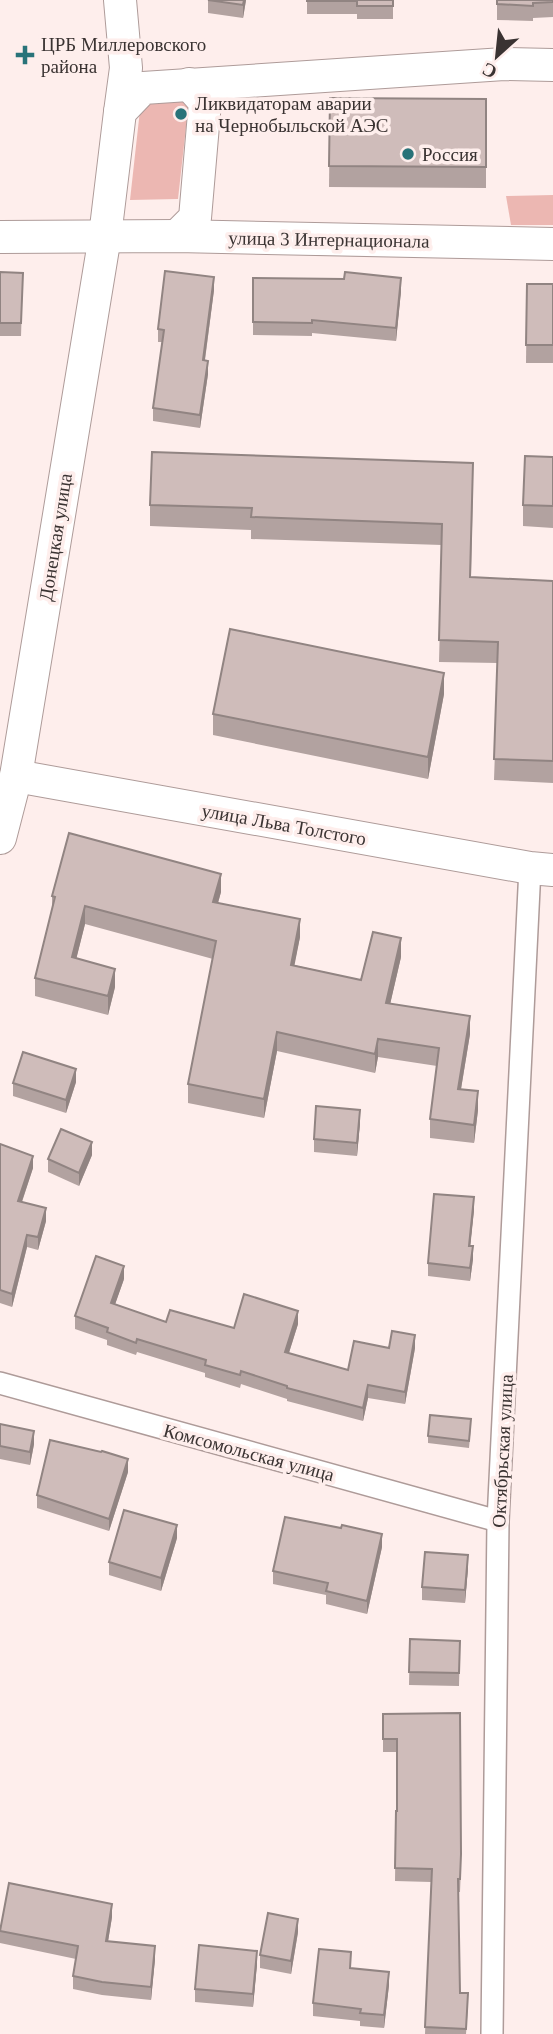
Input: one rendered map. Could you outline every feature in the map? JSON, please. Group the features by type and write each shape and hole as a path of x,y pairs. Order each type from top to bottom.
{"main road":[{"path":"105,236 120,112 134,78 120,0"},
{"path":"134,78 189,84 503,64 553,65"},
{"path":"177,236 195,218 204,115 205,102 189,84"},
{"name":"Донецкая улица","path":"0,838 16,776 105,236"},
{"name":"улица 3 Интернационала","path":"0,237 177,236 553,244"},
{"name":"улица Льва Толстого","path":"16,776 541,869"}],"street":[{"name":"Октябрьская улица","path":"492,2034 498,1521 541,869"},
{"name":"Комсомольская улица","path":"0,1383 498,1521"}],"shaded area":[{"path":"189,100 178,199 130,200 141,101"},
{"path":"553,195 553,225 511,225 506,196"}],"building":[{"path":"208,0 244,0 243,5"},
{"path":"307,0 393,0 393,6 357,6 357,1"},
{"path":"497,0 553,2 533,3 533,6 497,4"},
{"name":"Россия","path":"330,98 486,99 486,167 329,166"},
{"path":"165,271 214,277 203,360 208,361 200,415 153,408 164,330 158,329"},
{"path":"0,272 23,273 21,323 0,323"},
{"path":"345,272 401,278 396,328 312,320 312,323 253,322 253,278 344,279"},
{"path":"527,284 553,284 553,345 526,345"},
{"path":"152,452 473,463 470,577 553,581 553,761 494,759 498,642 439,640 442,524 251,517 252,508 150,505"},
{"path":"525,456 553,457 553,506 523,505"},
{"path":"230,629 444,673 428,757 213,714"},
{"path":"69,833 221,874 213,902 300,919 291,965 361,980 373,932 401,938 386,1003 470,1016 458,1089 478,1091 474,1125 430,1119 439,1048 378,1039 375,1054 277,1032 264,1099 188,1084 216,941 85,906 72,957 115,969 108,996 35,978 55,897 52,896"},
{"path":"23,1052 76,1069 66,1100 13,1083"},
{"path":"316,1106 360,1110 357,1143 314,1139"},
{"path":"61,1129 92,1142 79,1173 48,1159"},
{"path":"0,1144 33,1156 18,1201 46,1208 38,1237 27,1235 12,1294 0,1290"},
{"path":"434,1194 474,1197 469,1246 473,1246 470,1268 428,1263"},
{"path":"96,1256 124,1266 111,1303 166,1322 170,1310 234,1328 244,1294 298,1311 285,1352 348,1370 354,1341 389,1348 392,1331 415,1335 405,1392 368,1385 363,1408 287,1388 241,1371 240,1375 205,1365 206,1360 137,1339 136,1343 107,1332 108,1328 75,1316"},
{"path":"430,1415 471,1419 469,1441 428,1436"},
{"path":"0,1424 34,1431 30,1452 0,1446"},
{"path":"50,1440 128,1459 109,1519 37,1495"},
{"path":"124,1510 177,1525 161,1578 109,1562"},
{"path":"285,1517 382,1534 367,1601 326,1591 328,1583 273,1571"},
{"path":"425,1552 468,1555 465,1590 422,1587"},
{"path":"410,1639 460,1641 459,1673 409,1672"},
{"path":"460,1713 460,1993 468,1993 466,2029 425,2027 432,1869 395,1868 397,1739 383,1739 383,1714"},
{"path":"9,1883 112,1904 106,1941 155,1946 151,1987 73,1976 78,1946 0,1931"},
{"path":"268,1913 298,1919 291,1961 260,1955"},
{"path":"199,1945 257,1951 253,1994 195,1989"},
{"path":"319,1949 351,1952 350,1968 389,1972 384,2015 313,2003"}],"place":[{"name":"ЦРБ Миллеровского района","path":"25,55"},
{"name":"Ликвидаторам аварии на Чернобыльской АЭС","path":"181,114"},
{"name":"Россия","path":"408,154"}]}
